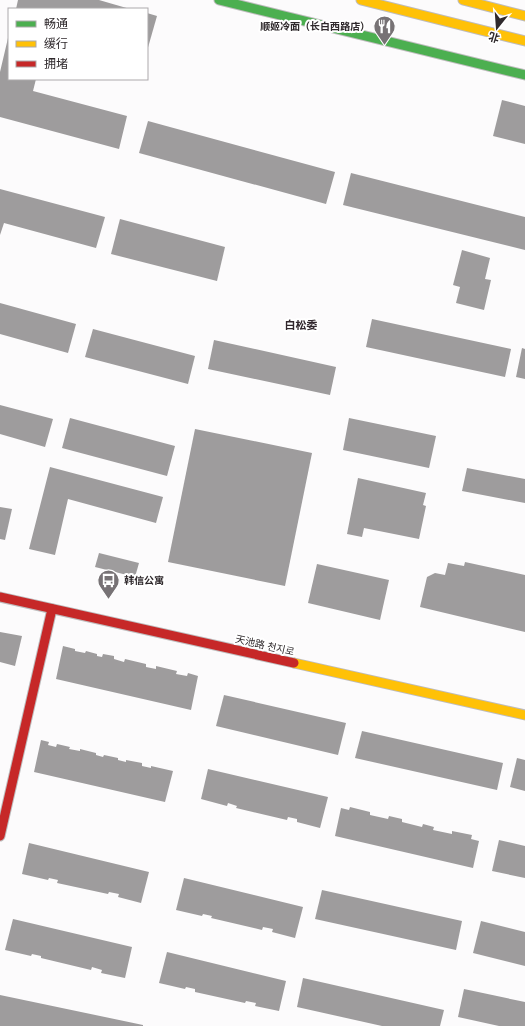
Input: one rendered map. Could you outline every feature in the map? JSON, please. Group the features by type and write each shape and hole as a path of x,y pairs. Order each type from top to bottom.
{"street":[{"path":"219,0 525,75"},
{"path":"360,0 525,40"},
{"path":"462,0 525,16"},
{"name":"天池路 천지로","path":"0,597 525,715"},
{"path":"0,836 52,608"}],"building":[{"path":"18,0 99,0 127,8 16,8"},
{"path":"148,13 157,16 148,48"},
{"path":"8,38 8,80 36,80 33,91 127,116 119,149 0,117 0,72"},
{"path":"502,100 525,106 525,144 493,136"},
{"path":"148,121 335,172 326,204 139,153"},
{"path":"351,173 525,217 525,250 343,205"},
{"path":"0,189 105,217 96,248 4,223 0,235"},
{"path":"120,219 225,247 217,281 111,254"},
{"path":"462,250 490,258 485,279 491,280 484,310 456,303 460,287 453,285"},
{"path":"0,303 76,324 68,353 0,334"},
{"path":"372,319 511,349 505,377 366,347"},
{"path":"93,329 195,356 188,384 85,357"},
{"path":"214,340 336,367 330,395 208,369"},
{"path":"522,348 525,349 525,379 516,377"},
{"path":"0,405 53,419 45,447 0,434"},
{"path":"70,418 175,446 167,476 62,448"},
{"path":"349,418 436,436 429,468 343,450"},
{"path":"195,429 312,453 285,586 168,562"},
{"path":"50,467 163,497 156,523 68,499 55,555 29,549"},
{"path":"467,468 525,479 525,503 462,491"},
{"path":"358,478 426,493 423,505 426,506 419,539 364,528 362,537 347,534"},
{"path":"0,507 12,509 5,540 0,539"},
{"path":"99,553 139,563 135,577 95,567"},
{"path":"465,562 525,575 525,632 420,607 427,577 435,573 445,575 448,563 464,566"},
{"path":"317,564 389,580 380,620 308,603"},
{"path":"0,632 22,636 15,666 0,662"},
{"path":"63,646 75,649 75,651 85,653 86,651 102,657 103,654 114,656 114,659 124,662 125,659 146,664 146,667 156,669 156,666 177,671 176,674 187,676 188,673 198,676 191,710 56,679"},
{"path":"224,695 346,723 338,755 216,726"},
{"path":"362,731 503,763 497,790 355,758"},
{"path":"41,740 49,742 48,745 56,747 57,744 70,747 69,749 80,751 80,749 96,753 96,755 103,757 104,755 118,758 118,760 126,762 126,760 142,763 142,766 151,768 151,766 173,771 165,802 34,772"},
{"path":"517,758 525,760 525,791 510,787"},
{"path":"208,769 328,797 320,828 297,822 297,819 288,817 287,820 236,808 237,806 228,803 227,806 201,799"},
{"path":"350,807 370,812 370,815 388,819 389,816 402,819 402,822 422,827 423,824 434,827 433,830 452,834 452,831 472,835 471,839 479,841 473,868 335,836 341,808 349,810"},
{"path":"499,840 525,846 525,878 492,871"},
{"path":"29,843 149,872 141,903 118,897 119,894 109,892 108,894 57,883 58,880 49,878 48,880 22,874"},
{"path":"184,878 303,907 295,938 272,932 273,929 263,927 262,930 211,918 212,916 203,914 202,916 176,910"},
{"path":"322,890 462,921 456,950 315,919"},
{"path":"13,919 132,947 125,978 101,973 102,970 92,967 91,970 41,958 41,956 32,954 31,956 5,950"},
{"path":"481,921 525,932 525,966 473,953"},
{"path":"167,952 286,981 279,1011 255,1006 256,1003 246,1001 245,1003 195,992 195,989 186,987 185,989 159,983"},
{"path":"303,978 444,1010 440,1026 382,1026 297,1007"},
{"path":"464,989 525,1002 525,1026 499,1026 458,1017"},
{"path":"0,995 143,1025 143,1026 0,1026"}],"traffic: fast":[{"path":"219,0 525,75"}],"traffic: slow":[{"path":"361,0 525,41"},
{"path":"463,0 525,16"},
{"path":"294,663 525,715"}],"traffic: jam":[{"path":"0,597 294,663"},
{"path":"0,836 52,609"}],"place":[{"name":"顺姬冷面（长白西路店）","path":"385,46"},
{"name":"韩信公寓","path":"108,600"}],"district":[{"name":"白松委","path":"301,325"}]}
